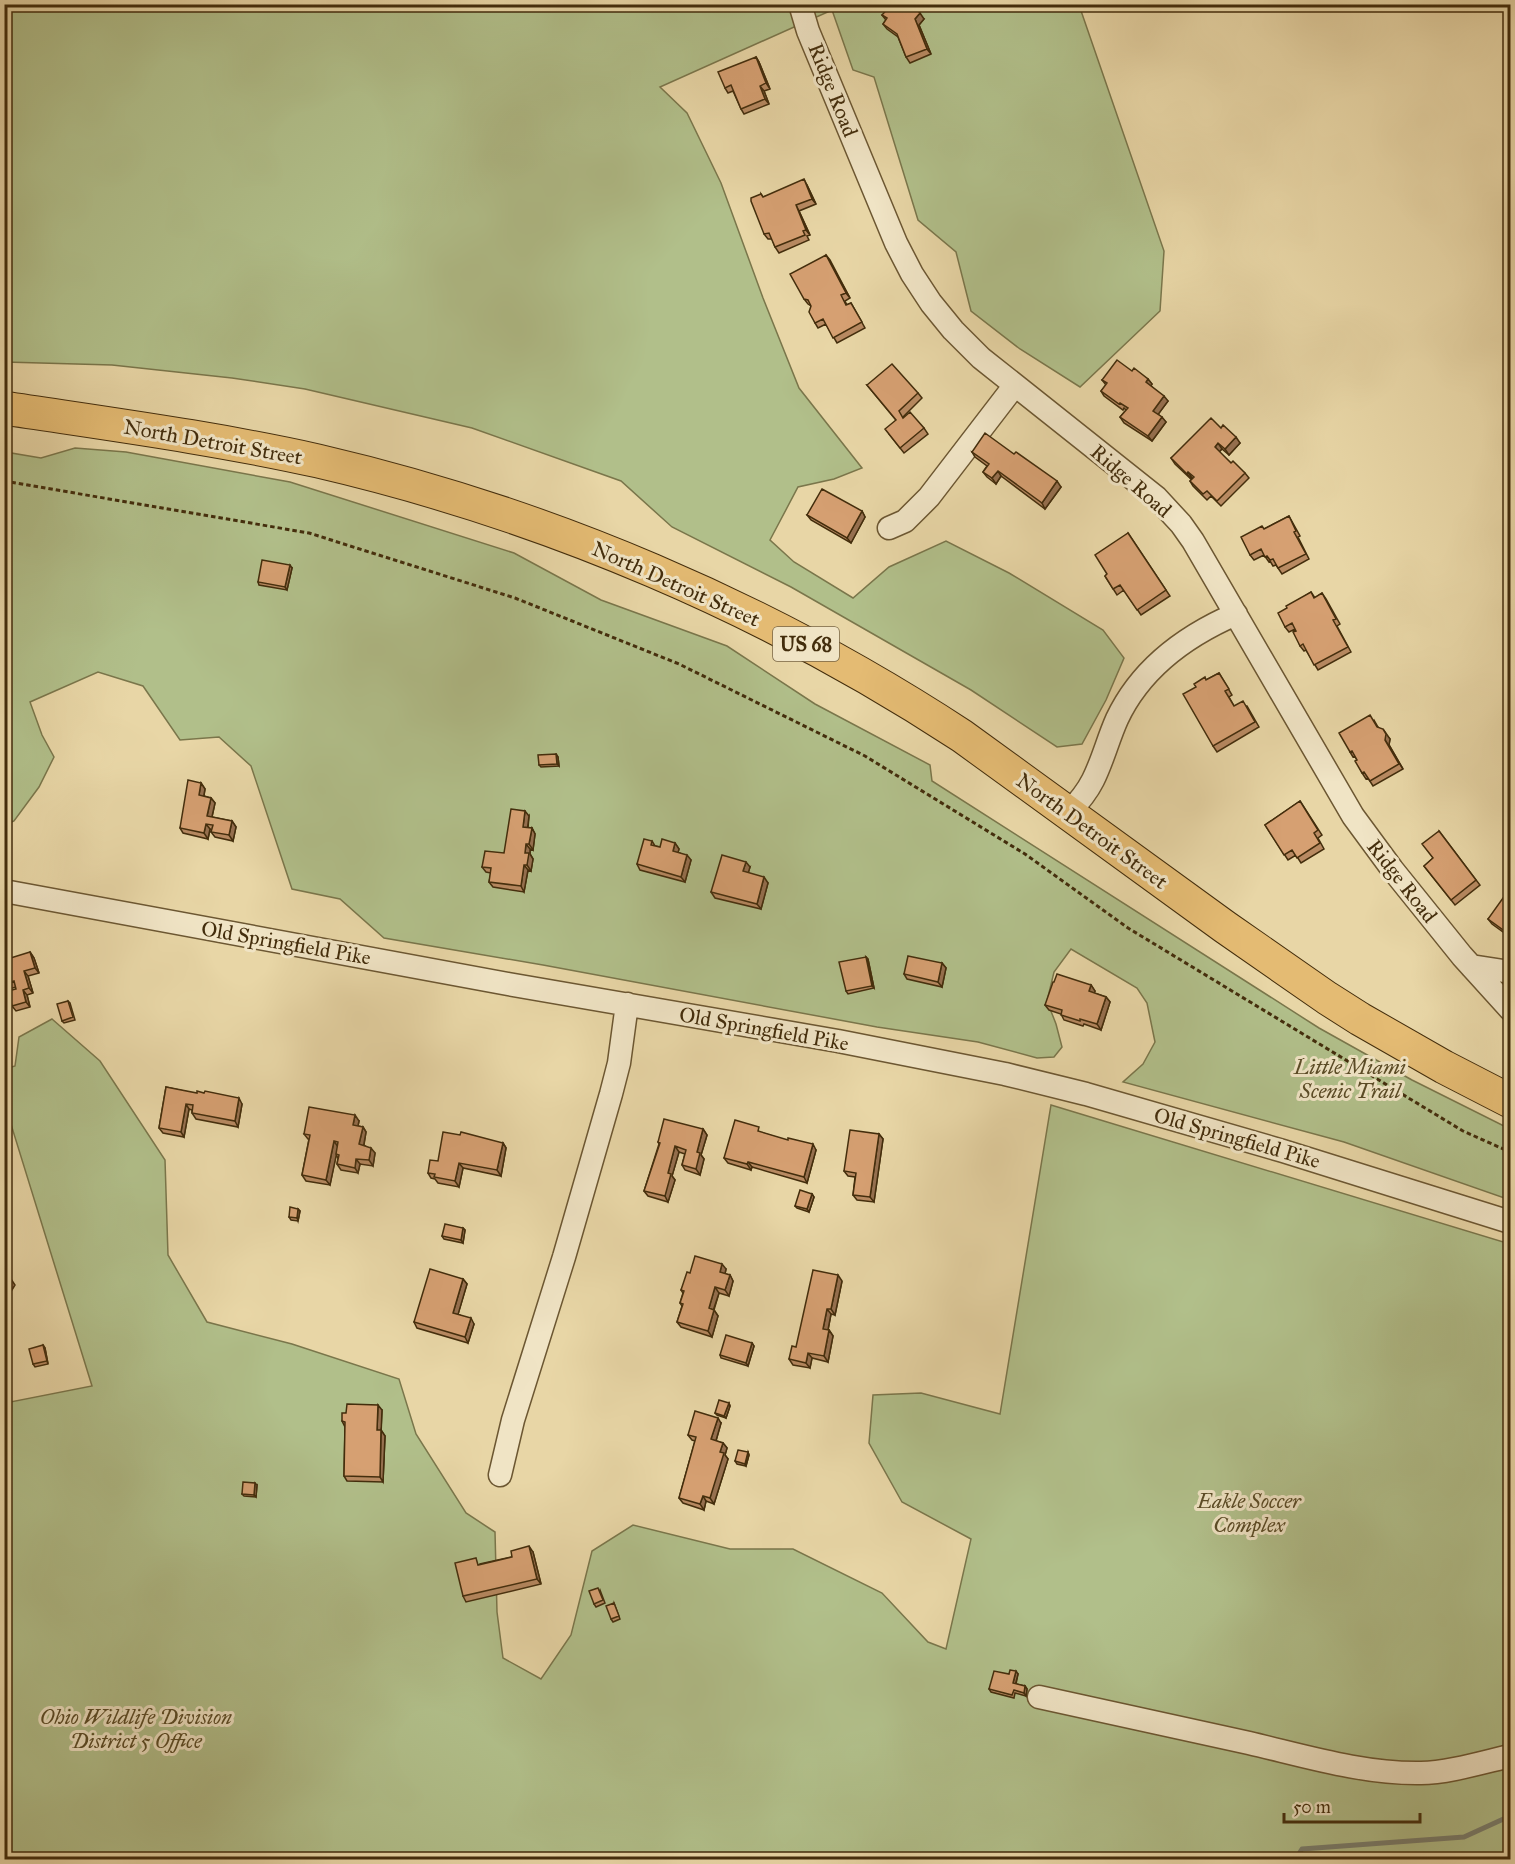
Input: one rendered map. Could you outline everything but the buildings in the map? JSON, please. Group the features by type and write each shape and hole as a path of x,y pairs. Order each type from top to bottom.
{"highway":[{"name":"North Detroit Street","path":"4,408 252,447 318,461 455,498 516,518 577,540 693,589 803,642 920,709 962,736 1225,927 1360,1019 1444,1067 1510,1101"}],"street":[{"name":"Ridge Road","path":"800,4 808,31 896,243 931,303 953,330 981,358 1156,497 1180,524 1236,614 1353,816 1392,869 1471,966 1510,1009"},
{"path":"889,528 905,521 929,497 1015,385"},
{"path":"1068,813 1093,782 1118,718 1143,678 1174,648 1205,628 1236,614"},
{"name":"Old Springfield Pike","path":"4,891 838,1041 1018,1077 1283,1150 1510,1222"},
{"path":"1471,966 1510,972"},
{"path":"501,1475 513,1420 564,1257 611,1094 619,1063 627,1004"},
{"path":"1039,1697 1169,1724 1316,1759 1380,1771 1422,1773 1468,1766 1510,1756"}],"path":[{"path":"4,481 309,533 514,598 679,664 865,756 1025,854 1128,928 1462,1131 1510,1152"}],"green space":[{"path":"5,5 1079,5 1164,251 1160,311 1080,387 1020,349 971,311 956,252 918,220 874,77 853,70 832,10 660,87 687,113 721,183 799,388 862,468 834,479 798,487 770,540 794,562 853,598 889,567 946,541 1009,573 1103,630 1124,658 1106,700 1082,744 1057,747 971,690 791,587 672,527 621,481 472,428 305,389 232,378 112,365 5,362"},
{"name":"Little Miami Scenic Trail","path":"75,448 126,452 290,482 514,553 601,600 727,646 815,704 930,765 932,781 1319,1028 1412,1080 1510,1129 1510,1200 1344,1142 1123,1082 1143,1064 1155,1042 1147,1003 1137,988 1071,949 1054,972 1047,1001 1062,1047 1054,1057 1037,1058 978,1042 877,1027 384,938 340,899 292,889 251,766 219,737 180,740 143,686 98,672 30,702 42,735 54,757 39,787 14,821 5,825 5,452 41,458"},
{"path":"52,1019 100,1061 165,1160 168,1255 207,1322 292,1344 399,1379 416,1434 466,1513 495,1532 497,1612 503,1658 541,1679 571,1635 592,1551 633,1525 730,1549 793,1549 882,1593 928,1642 946,1649 971,1539 902,1502 869,1443 873,1395 921,1393 1000,1414 1051,1105 1510,1244 1510,1859 5,1860 5,1403 92,1386 5,1105 5,1069 15,1066 19,1037"}],"waterway":[{"path":"1295,1860 1302,1849 1464,1837 1510,1816"}],"park label":[{"name":"Eakle Soccer Complex","path":"1249,1513"},
{"name":"Ohio Wildlife Division District 5 Office","path":"136,1729"}]}
